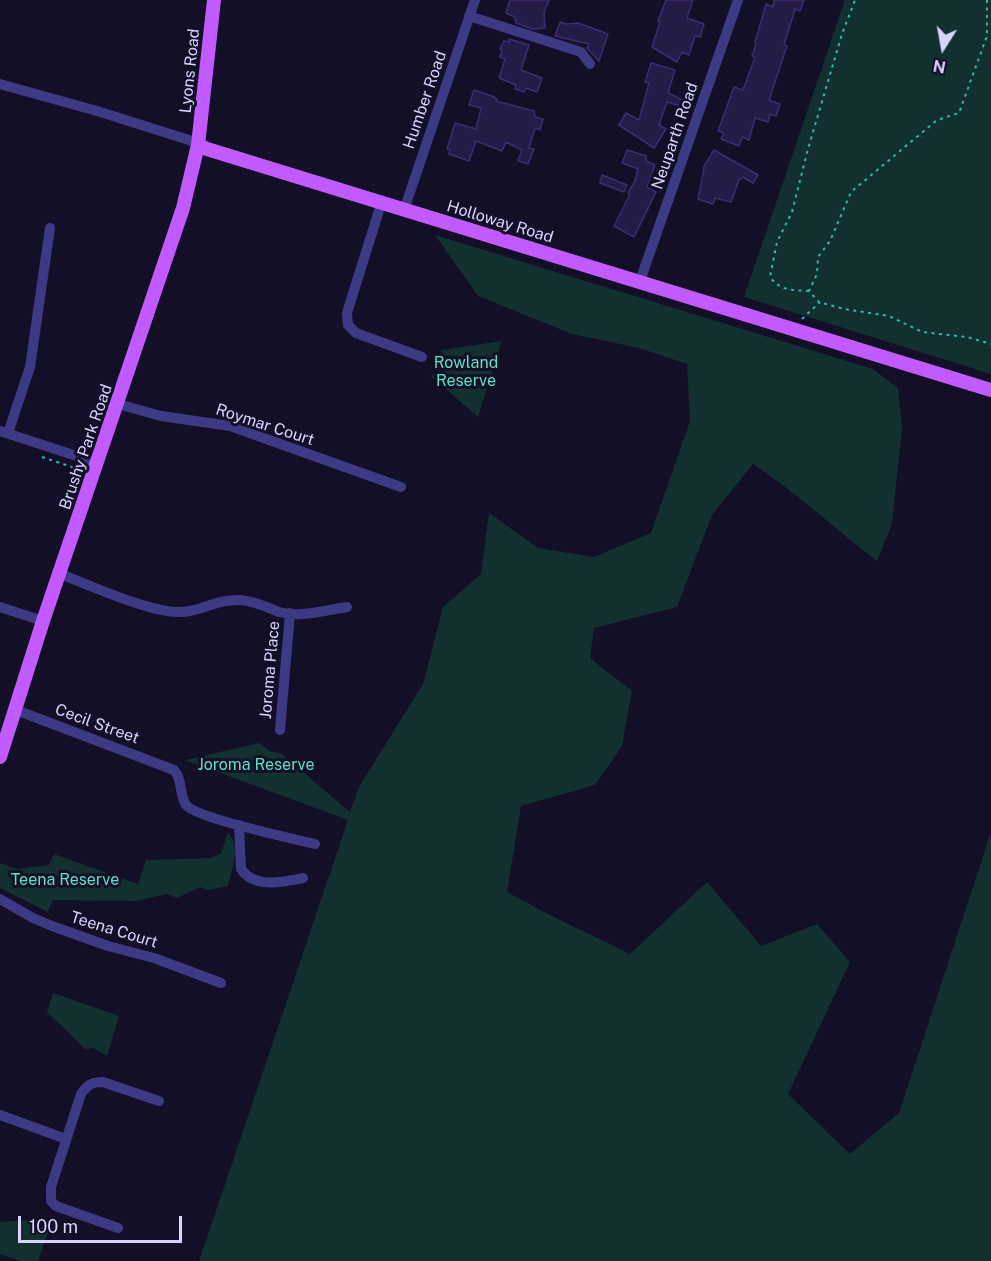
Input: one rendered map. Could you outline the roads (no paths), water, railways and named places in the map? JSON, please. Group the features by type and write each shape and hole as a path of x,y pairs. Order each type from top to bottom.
{"main road":[{"name":"Lyons Road","path":"198,145 214,0"},
{"name":"Holloway Road","path":"198,145 381,204 640,281 991,390"},
{"name":"Brushy Park Road","path":"0,758 43,621 183,208 198,145"}],"street":[{"name":"Humber Road","path":"404,210 475,0"},
{"name":"Neuparth Road","path":"640,281 738,0"},
{"path":"469,16 581,52 590,64"},
{"name":"Holloway Road","path":"0,84 97,111 189,140 198,145"},
{"path":"381,204 347,313 348,325 356,333 422,357"},
{"path":"50,228 30,367 4,432 98,463"},
{"name":"Roymar Court","path":"118,404 160,416 230,426 401,487"},
{"name":"Joroma Place","path":"60,574 161,610 182,612 222,600 260,603 280,612 290,613 347,607"},
{"path":"0,607 43,621"},
{"name":"Joroma Place","path":"280,730 290,613"},
{"name":"Cecil Street","path":"16,710 168,766 179,776 187,806 192,810 239,825"},
{"path":"303,878 271,884 244,873 241,869 239,825 315,844"},
{"name":"Teena Court","path":"0,899 52,926 108,946 154,958 222,983"},
{"path":"118,1228 63,1210 51,1200 51,1187 66,1138 81,1094 86,1086 94,1082 103,1082 159,1101"},
{"path":"0,1115 66,1138"}],"park label":[{"name":"Rowland Reserve","path":"466,372"},
{"name":"Joroma Reserve","path":"256,765"},
{"name":"Teena Reserve","path":"65,880"}]}
